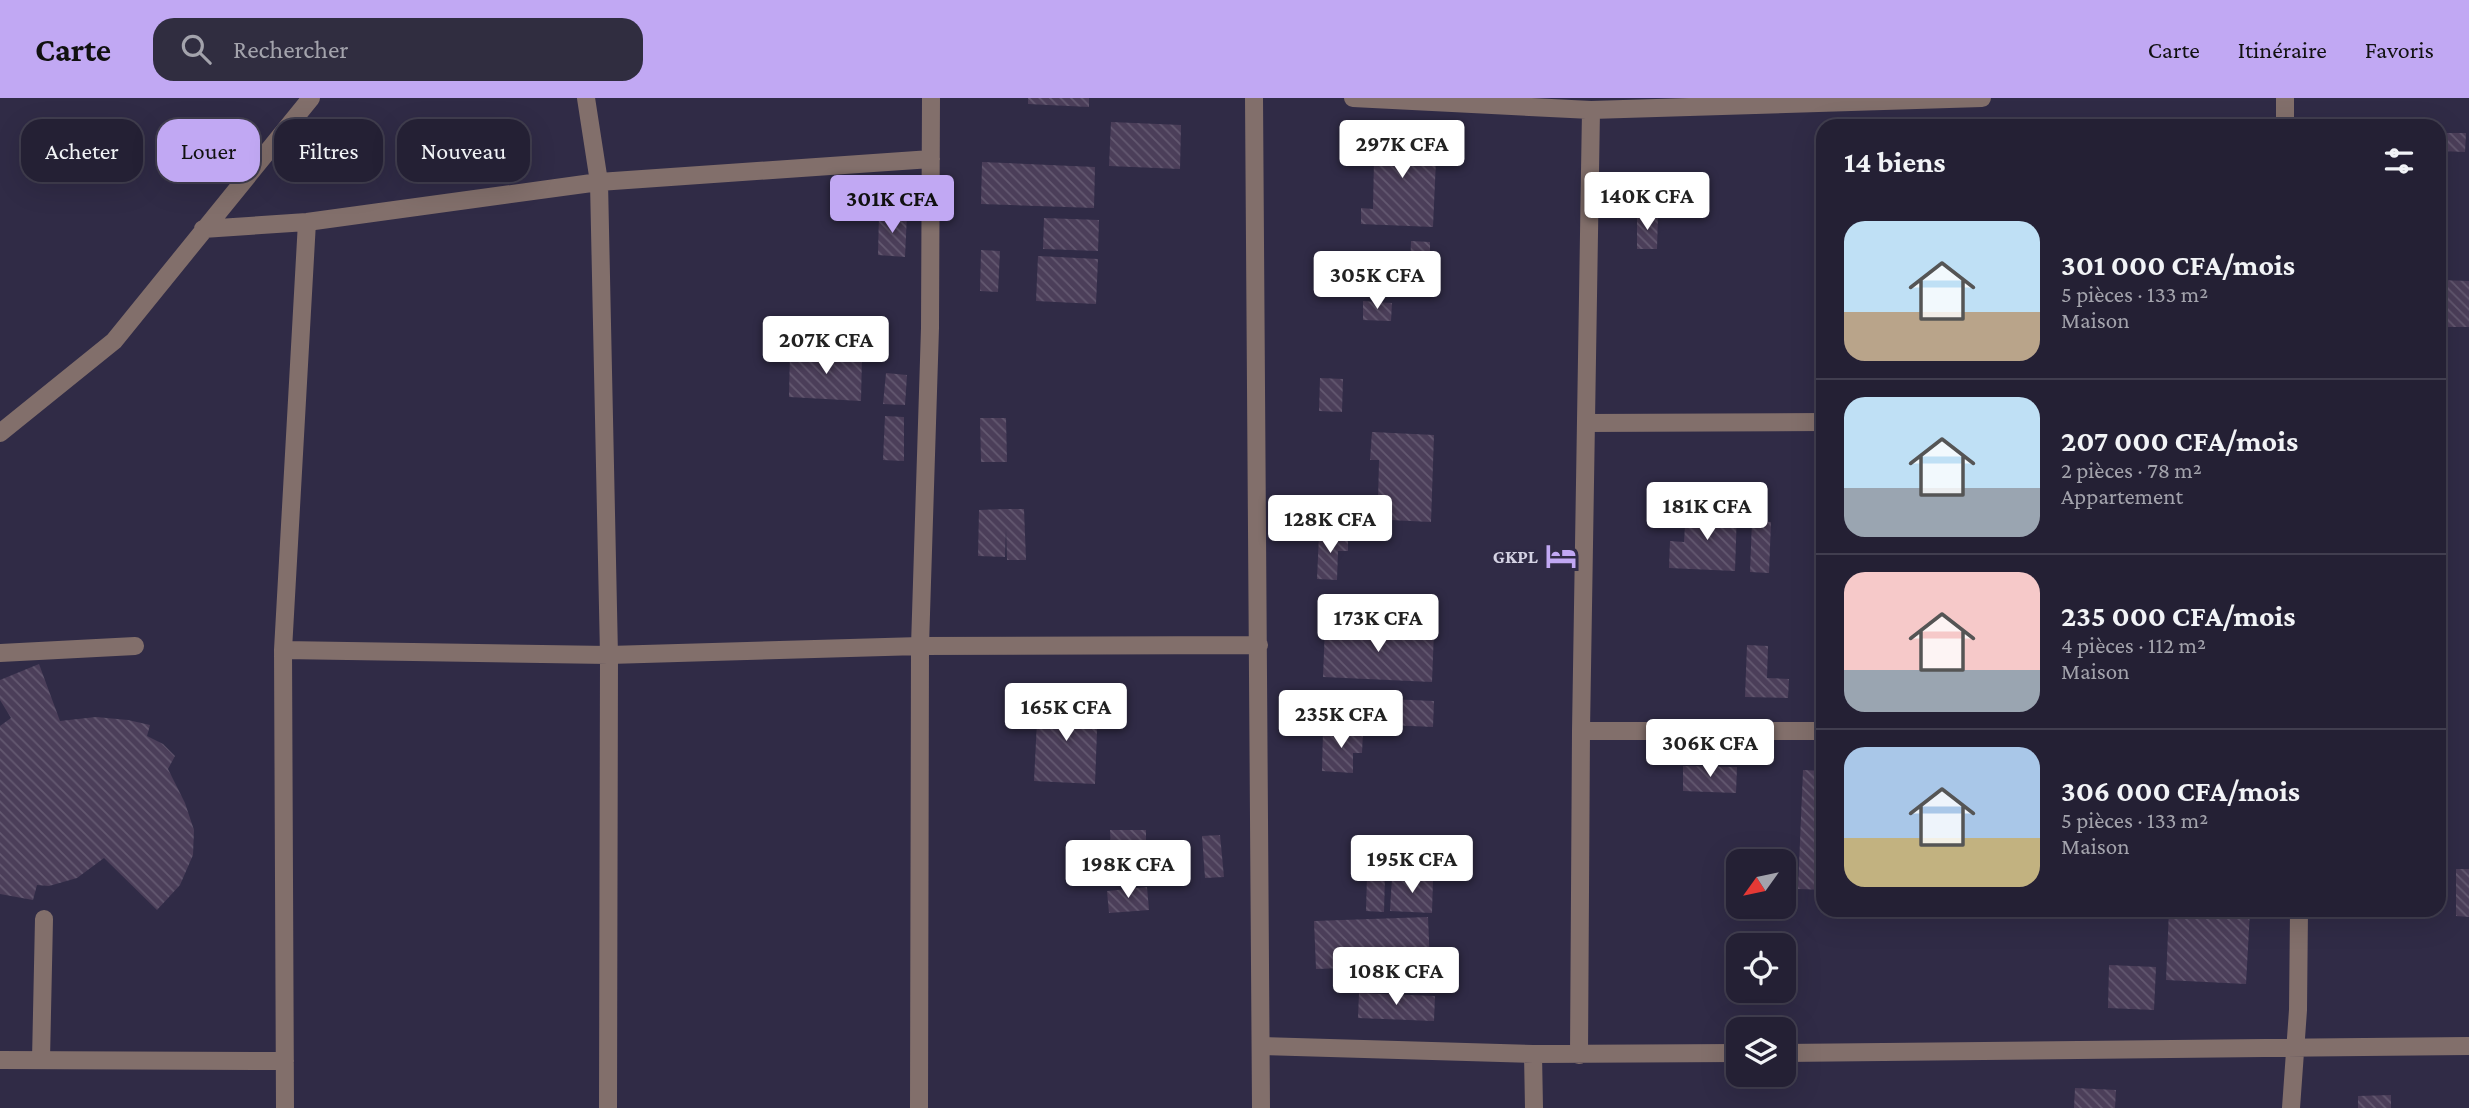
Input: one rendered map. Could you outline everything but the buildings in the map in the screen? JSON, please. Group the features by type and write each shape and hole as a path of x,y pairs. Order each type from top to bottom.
{"street":[{"path":"0,433 114,341 202,229 311,98"},
{"path":"586,98 599,182 609,654 608,1108"},
{"path":"919,1108 920,646 930,328 931,98"},
{"path":"1254,98 1261,1108"},
{"path":"1353,98 1591,110 1982,98"},
{"path":"2285,98 2285,119"},
{"path":"1579,1055 1581,731 1591,110"},
{"path":"202,229 307,222 599,182 931,159"},
{"path":"285,1108 283,650 307,222"},
{"path":"1586,423 1816,422"},
{"path":"283,650 609,654 920,646 1259,645"},
{"path":"0,653 135,646"},
{"path":"1581,731 1816,732"},
{"path":"2291,1108 2298,1010 2299,917"},
{"path":"41,1060 44,919"},
{"path":"1262,1046 1579,1055 1726,1054"},
{"path":"1796,1053 2469,1046"},
{"path":"1533,1054 1534,1108"},
{"path":"0,1060 285,1061"}],"place":[{"name":"GKPL","path":"1561,556"}]}
